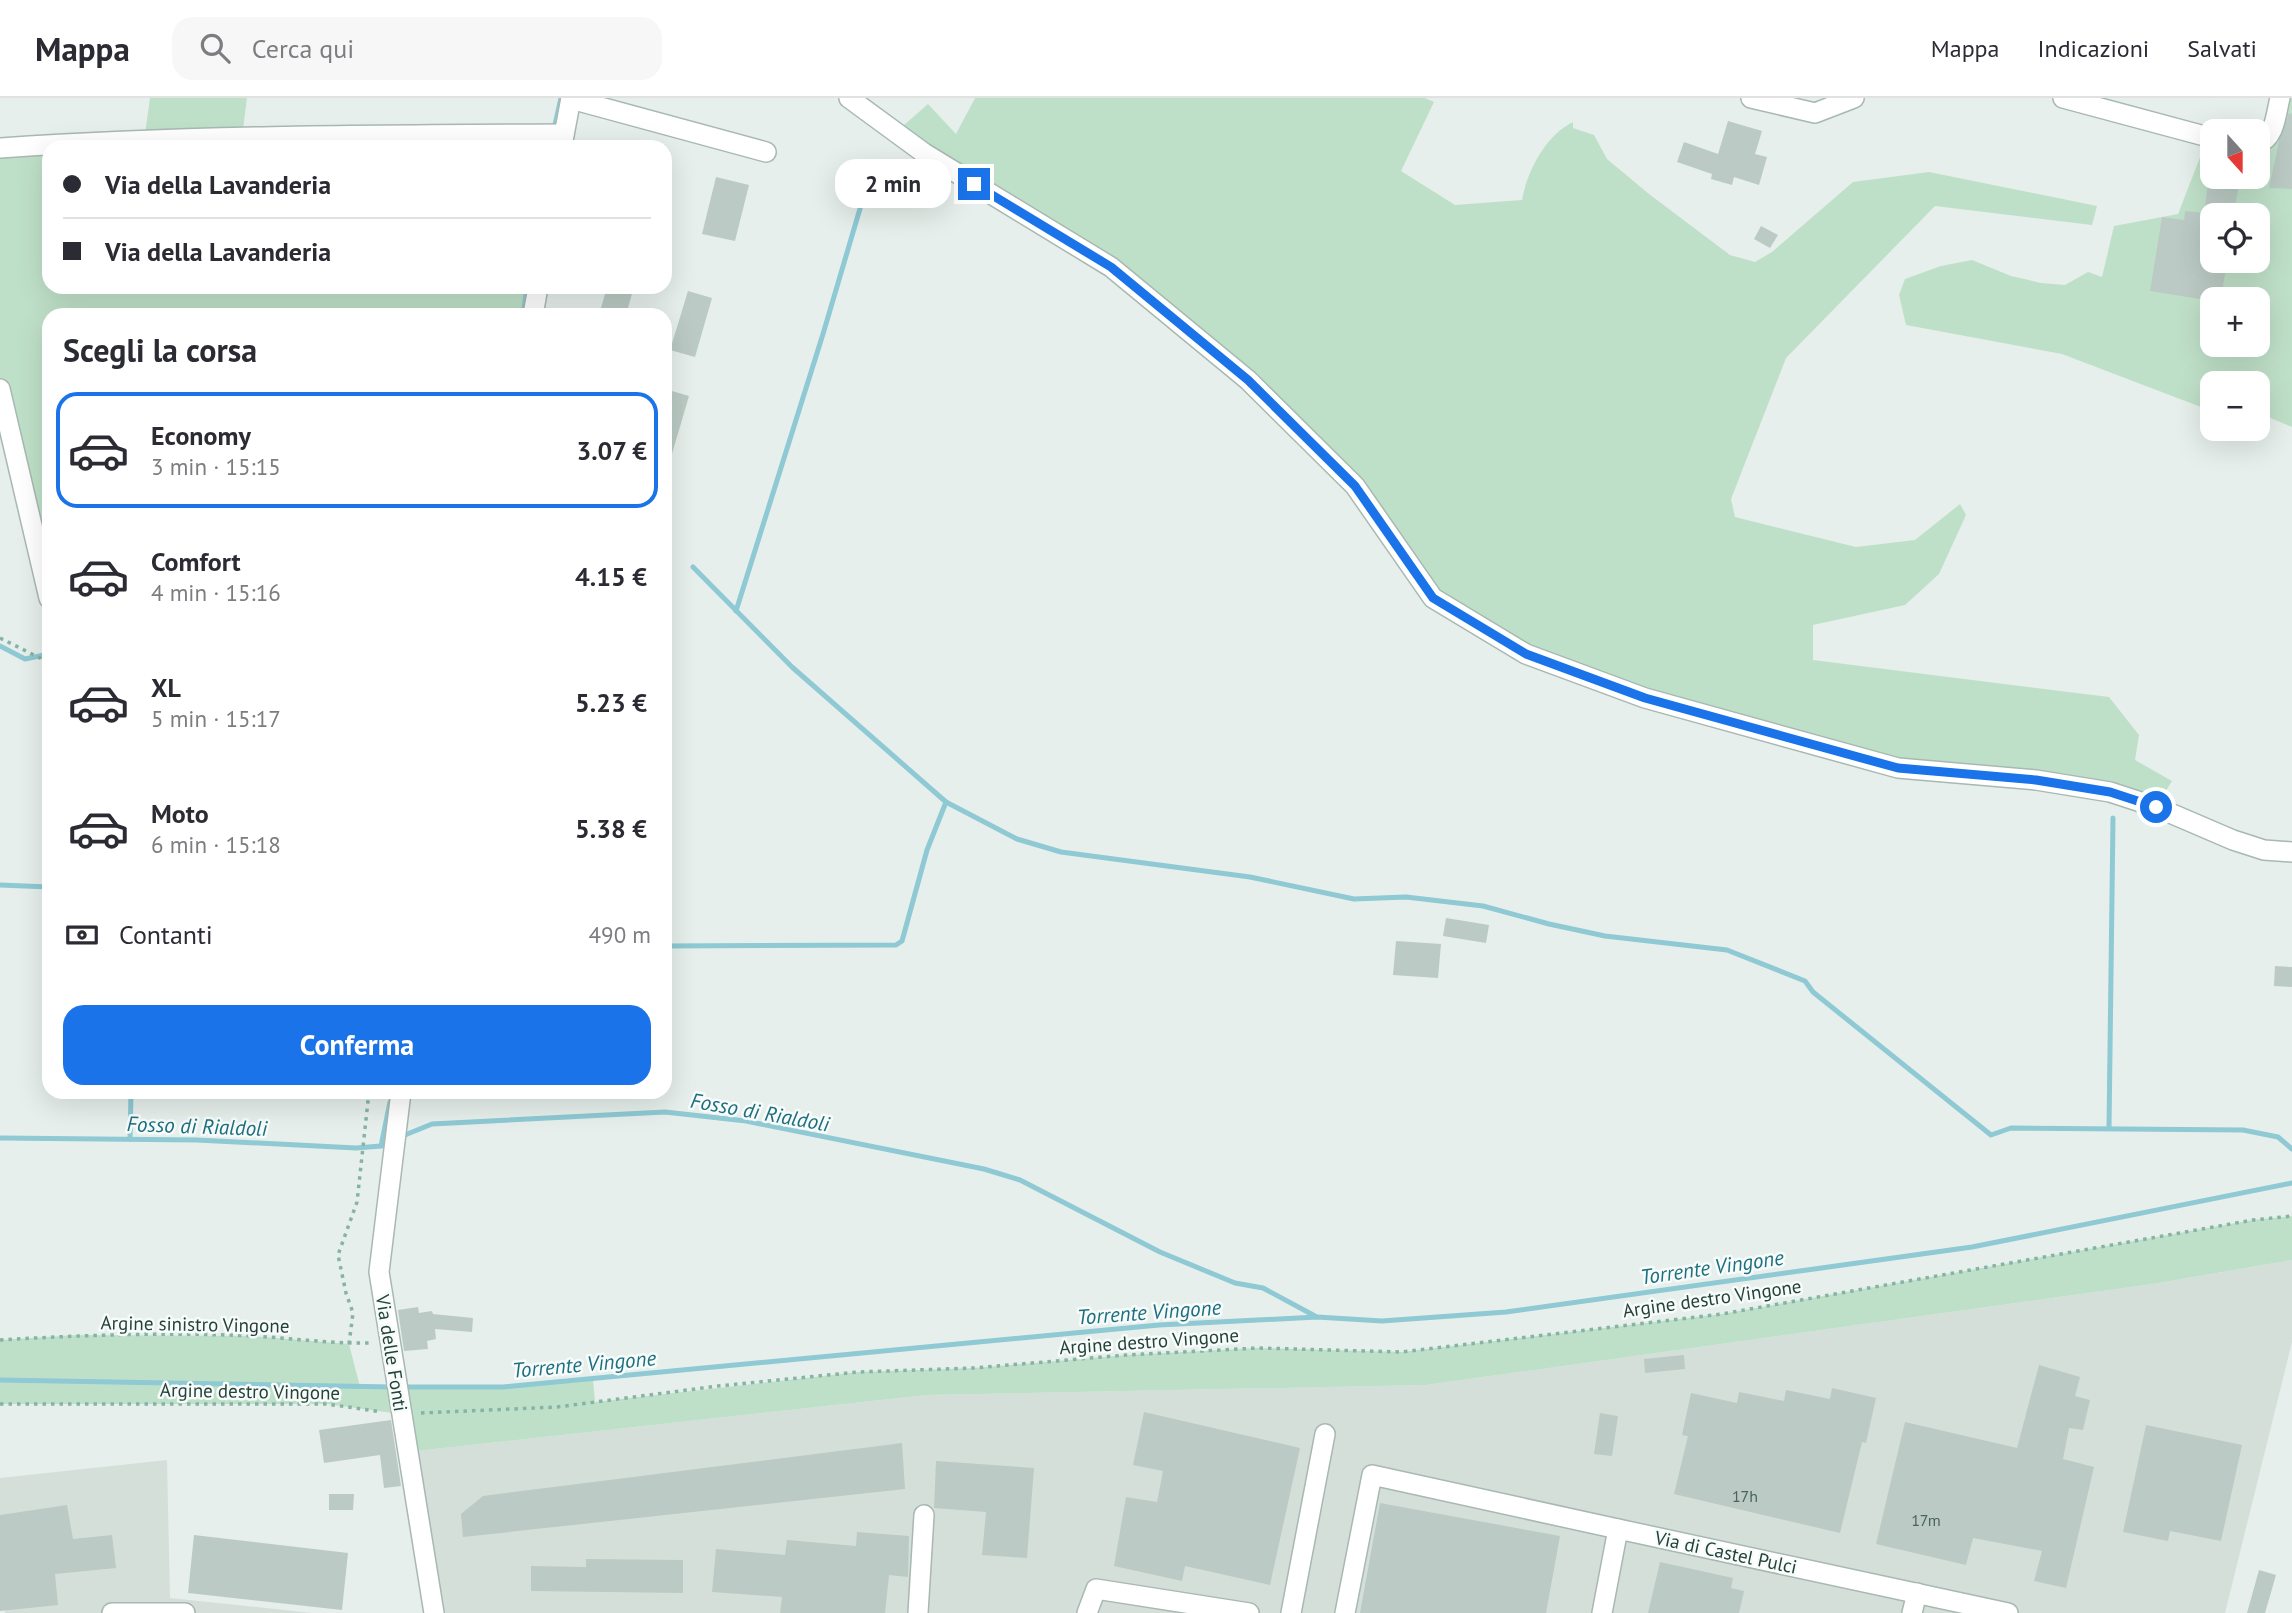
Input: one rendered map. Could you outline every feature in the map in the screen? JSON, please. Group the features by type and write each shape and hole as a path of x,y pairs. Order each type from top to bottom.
{"street":[{"path":"563,140 571,98 766,152"},
{"path":"849,98 924,153 1122,276 1248,380 1355,486 1433,598 1526,654 1645,698 1898,768 2036,780 2110,792 2156,807 2233,840 2264,850 2292,852"},
{"path":"1751,98 1815,113 1854,98"},
{"path":"2063,98 2200,135"},
{"path":"2270,134 2280,98"},
{"path":"150,140 323,135 523,140"},
{"path":"0,148 42,145"},
{"path":"0,389 42,568"},
{"name":"Via delle Fonti","path":"400,1099 379,1272 434,1613"},
{"path":"1291,1613 1325,1434"},
{"name":"Via di Castel Pulci","path":"1345,1613 1372,1475 2008,1613"},
{"path":"918,1613 925,1515"},
{"path":"1602,1613 1618,1529"},
{"path":"1087,1613 1096,1589 1249,1613"},
{"path":"1912,1613 1917,1593"},
{"path":"112,1613 185,1613"}],"path":[{"path":"0,638 42,661"},
{"path":"349,1343 354,1313 346,1293 338,1255 356,1202 368,1099"},
{"name":"Argine destro Vingone","path":"0,1404 327,1404 400,1409 556,1407 718,1386 858,1373 974,1368 1126,1355 1258,1349 1402,1352 1722,1314 2253,1220 2292,1216"},
{"name":"Argine sinistro Vingone","path":"0,1340 77,1335 236,1336 389,1343"}],"shaded area":[{"path":"2292,1260 2292,1342 2225,1613 434,1613 407,1452 927,1395 1426,1385 2153,1284"},
{"path":"167,1460 170,1598 312,1613 5,1613 0,1555 0,1478"}],"green space":[{"path":"150,98 247,98 242,137 564,134 563,140 144,140"},
{"path":"975,98 1425,98 1434,102 1401,171 1455,205 1522,200 1528,177 1539,155 1554,136 1573,122 1573,128 1594,135 1607,159 1649,194 1730,255 1755,262 1772,252 1853,182 1929,172 2097,206 2092,225 1935,206 1786,358 1731,499 1735,517 1856,547 1915,540 1960,504 1966,515 1939,574 1905,605 1813,625 1813,660 2109,697 2139,735 2135,760 2172,781 2156,807 1898,768 1526,654 1433,598 1355,486 1111,267 896,132 928,104 956,134"},
{"path":"2280,98 2292,98 2292,427 2270,418 2270,371 2200,371 2200,407 2062,354 1906,325 1899,295 1905,279 1941,266 1972,260 2011,276 2041,283 2065,285 2088,272 2102,277 2114,226 2178,214 2200,158 2200,189 2270,189 2270,119"},
{"path":"42,146 42,294 537,294 534,308 42,308 42,573 0,389 0,148"},
{"path":"2292,1216 2292,1260 2153,1284 1426,1385 927,1395 407,1452 400,1414 327,1404 0,1404 0,1340 77,1335 250,1336 349,1344 360,1387 503,1387 593,1379 595,1402 858,1372 974,1368 1126,1355 1258,1348 1402,1352 1722,1314 2253,1220"}],"building":[{"path":"2289,113 2292,114 2292,189 2270,188 2279,141"},
{"path":"1728,121 1762,131 1755,154 1767,157 1759,185 1734,177 1732,185 1711,179 1712,174 1677,162 1684,142 1718,154"},
{"path":"716,177 749,185 735,241 702,234"},
{"path":"2207,189 2238,189 2236,203 2205,203"},
{"path":"2185,211 2200,213 2200,273 2225,273 2223,287 2200,287 2200,299 2150,291 2162,217 2184,220"},
{"path":"1761,226 1778,235 1770,248 1754,239"},
{"path":"688,291 712,298 695,357 672,351"},
{"path":"605,294 632,294 628,308 601,308"},
{"path":"672,391 689,396 672,454"},
{"path":"1446,918 1489,925 1486,943 1443,936"},
{"path":"1396,941 1441,944 1438,978 1393,975"},
{"path":"2275,966 2292,967 2292,987 2274,986"},
{"path":"418,1307 419,1313 432,1311 433,1314 473,1318 472,1332 435,1329 436,1339 427,1341 428,1349 404,1351 398,1310"},
{"path":"1684,1355 1685,1369 1645,1373 1644,1359"},
{"path":"2039,1365 2080,1377 2075,1396 2090,1400 2083,1430 2069,1428 2063,1459 2094,1467 2066,1588 2034,1581 2042,1551 1973,1538 1966,1565 1876,1544 1905,1422 2017,1448"},
{"path":"1832,1388 1876,1398 1866,1443 1862,1442 1840,1533 1674,1494 1688,1436 1682,1435 1691,1393 1737,1403 1739,1392 1784,1401 1786,1390 1830,1399"},
{"path":"1144,1412 1300,1448 1270,1585 1185,1566 1182,1581 1114,1566 1126,1497 1157,1502 1163,1471 1133,1465"},
{"path":"1600,1413 1618,1416 1612,1456 1594,1454"},
{"path":"391,1420 401,1486 384,1488 380,1455 324,1463 319,1430"},
{"path":"2146,1425 2242,1445 2221,1541 2170,1531 2168,1541 2123,1532"},
{"path":"902,1443 905,1489 463,1537 461,1514 483,1496"},
{"path":"936,1461 1034,1468 1027,1558 982,1555 986,1512 934,1508"},
{"path":"329,1494 354,1494 353,1510 329,1510"},
{"path":"1380,1503 1560,1536 1546,1613 1360,1613"},
{"path":"67,1505 73,1539 112,1535 116,1568 55,1574 58,1605 0,1611 0,1515"},
{"path":"857,1532 909,1536 908,1577 889,1575 885,1613 780,1613 782,1597 712,1592 716,1549 785,1555 787,1540 856,1546"},
{"path":"194,1535 348,1553 342,1610 188,1593"},
{"path":"586,1559 683,1560 683,1593 531,1591 531,1566 586,1567"},
{"path":"1660,1562 1733,1578 1731,1588 1744,1591 1739,1613 1648,1613"},
{"path":"2259,1570 2276,1575 2265,1613 2247,1613"}],"waterway":[{"path":"554,129 561,98"},
{"path":"736,611 864,195"},
{"path":"524,308 526,294"},
{"path":"693,567 792,667 946,802 1017,839 1061,852 1250,877 1354,899 1406,897 1483,906 1605,936 1727,950 1805,981 1813,992 1991,1135 2011,1128 2243,1130 2278,1137 2292,1149"},
{"path":"0,646 25,659 42,655"},
{"path":"672,946 896,945 902,941 927,850 946,802"},
{"path":"2109,1128 2113,818"},
{"path":"0,885 42,887"},
{"path":"130,1139 131,1099"},
{"path":"381,1146 390,1102"},
{"name":"Fosso di Rialdoli","path":"400,1137 432,1124 665,1112 746,1121 984,1169 1020,1180 1160,1252 1235,1283 1263,1288 1315,1316"},
{"name":"Fosso di Rialdoli","path":"0,1138 197,1140 356,1148 381,1146 391,1141"},
{"name":"Torrente Vingone","path":"402,1387 503,1387 1159,1325 1317,1317 1382,1321 1506,1312 1972,1247 2292,1183"},
{"name":"Torrente Vingone","path":"0,1380 392,1387"}],"route":[{"path":"974,184 1111,267 1248,380 1355,486 1433,598 1526,654 1645,698 1898,768 2036,780 2110,792 2156,807"}]}
